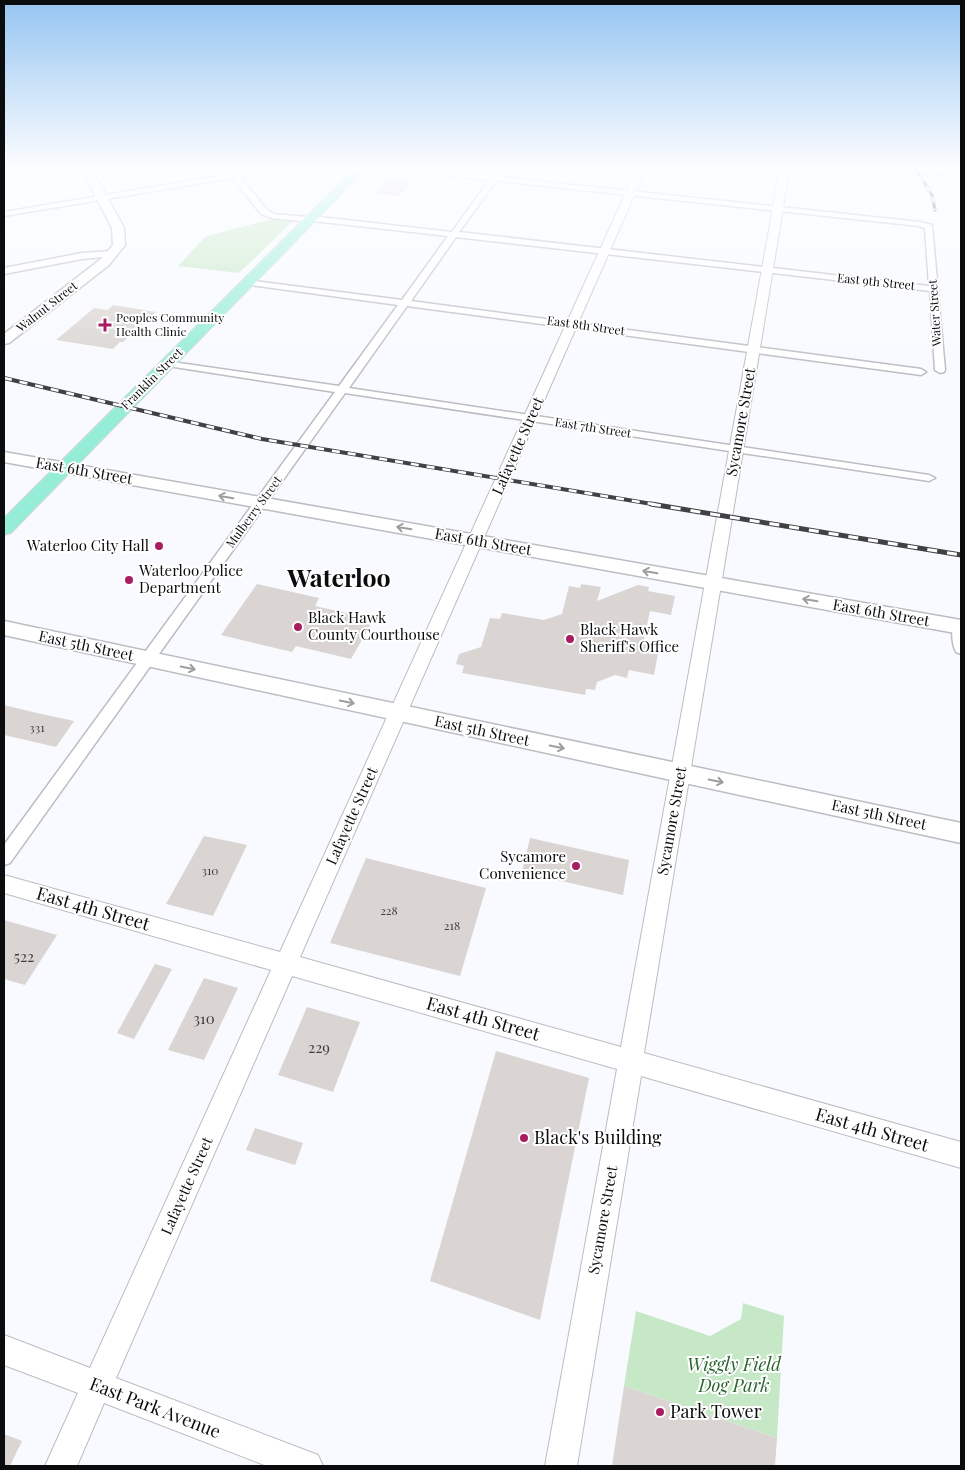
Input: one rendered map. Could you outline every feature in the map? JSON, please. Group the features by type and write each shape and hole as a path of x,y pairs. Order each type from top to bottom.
{"main road":[{"path":"112,254 119,245 118,235"},
{"name":"Franklin Street","path":"4,529 295,235"},
{"name":"Walnut Street","path":"4,340 105,262 112,254"},
{"name":"East 6th Street","path":"4,457 960,627"},
{"name":"East 5th Street","path":"4,628 961,833"}],"street":[{"name":"East 9th Street","path":"450,235 934,289"},
{"name":"Mulberry Street","path":"4,858 454,235"},
{"name":"Lafayette Street","path":"61,1466 613,235"},
{"name":"Sycamore Street","path":"561,1466 774,235"},
{"name":"Water Street","path":"930,235 940,370"},
{"path":"4,271 82,256 112,254"},
{"name":"East 8th Street","path":"250,282 921,372"},
{"name":"East 7th Street","path":"168,363 929,478"},
{"path":"960,627 961,649"},
{"name":"East 4th Street","path":"4,884 961,1155"},
{"name":"East Park Avenue","path":"4,1350 307,1466"}],"green space":[{"path":"279,235 239,273 178,266 206,236"},
{"name":"Wiggly Field Dog Park","path":"743,1303 784,1316 777,1438 624,1386 636,1311 710,1336 741,1319"}],"building":[{"name":"Peoples Community Health Clinic","path":"113,305 156,312 113,349 56,340 94,308 108,310"},
{"name":"Black Hawk County Courthouse","path":"257,584 319,598 315,606 374,619 351,659 296,646 292,652 221,635"},
{"name":"Black Hawk Sheriff's Office","path":"581,584 601,587 597,601 638,585 649,587 648,591 675,596 671,615 650,611 643,644 659,648 654,675 629,670 627,678 615,675 597,682 595,690 586,689 585,695 462,673 464,666 456,664 459,654 481,647 490,618 500,619 502,613 544,620 562,614 569,586 580,588"},
{"path":"4,705 74,721 56,747 4,735"},
{"path":"204,836 247,845 213,916 166,904"},
{"name":"Sycamore Convenience","path":"530,838 629,860 623,895 522,872"},
{"path":"366,858 486,888 460,976 330,943"},
{"path":"4,920 57,935 25,985 4,979"},
{"path":"155,964 172,969 134,1039 117,1033"},
{"path":"204,978 238,988 204,1060 168,1050"},
{"path":"307,1007 360,1022 333,1092 278,1075"},
{"name":"Black's Building","path":"496,1051 589,1078 540,1320 430,1281"},
{"path":"255,1128 303,1143 295,1165 246,1150"},
{"name":"Park Tower","path":"624,1386 777,1438 775,1466 612,1466"},
{"path":"4,1434 22,1441 10,1466 4,1466"}],"railway":[{"path":"4,378 262,439 658,505"},
{"path":"651,504 961,555"}],"place":[{"name":"Peoples Community Health Clinic","path":"105,325"},
{"name":"Waterloo City Hall","path":"159,546"},
{"name":"Waterloo Police Department","path":"129,580"},
{"name":"Black Hawk County Courthouse","path":"298,627"},
{"name":"Black Hawk Sheriff's Office","path":"570,639"},
{"name":"Sycamore Convenience","path":"576,866"},
{"name":"Black's Building","path":"524,1138"},
{"name":"Park Tower","path":"660,1412"}],"district":[{"name":"Waterloo","path":"339,578"}]}
